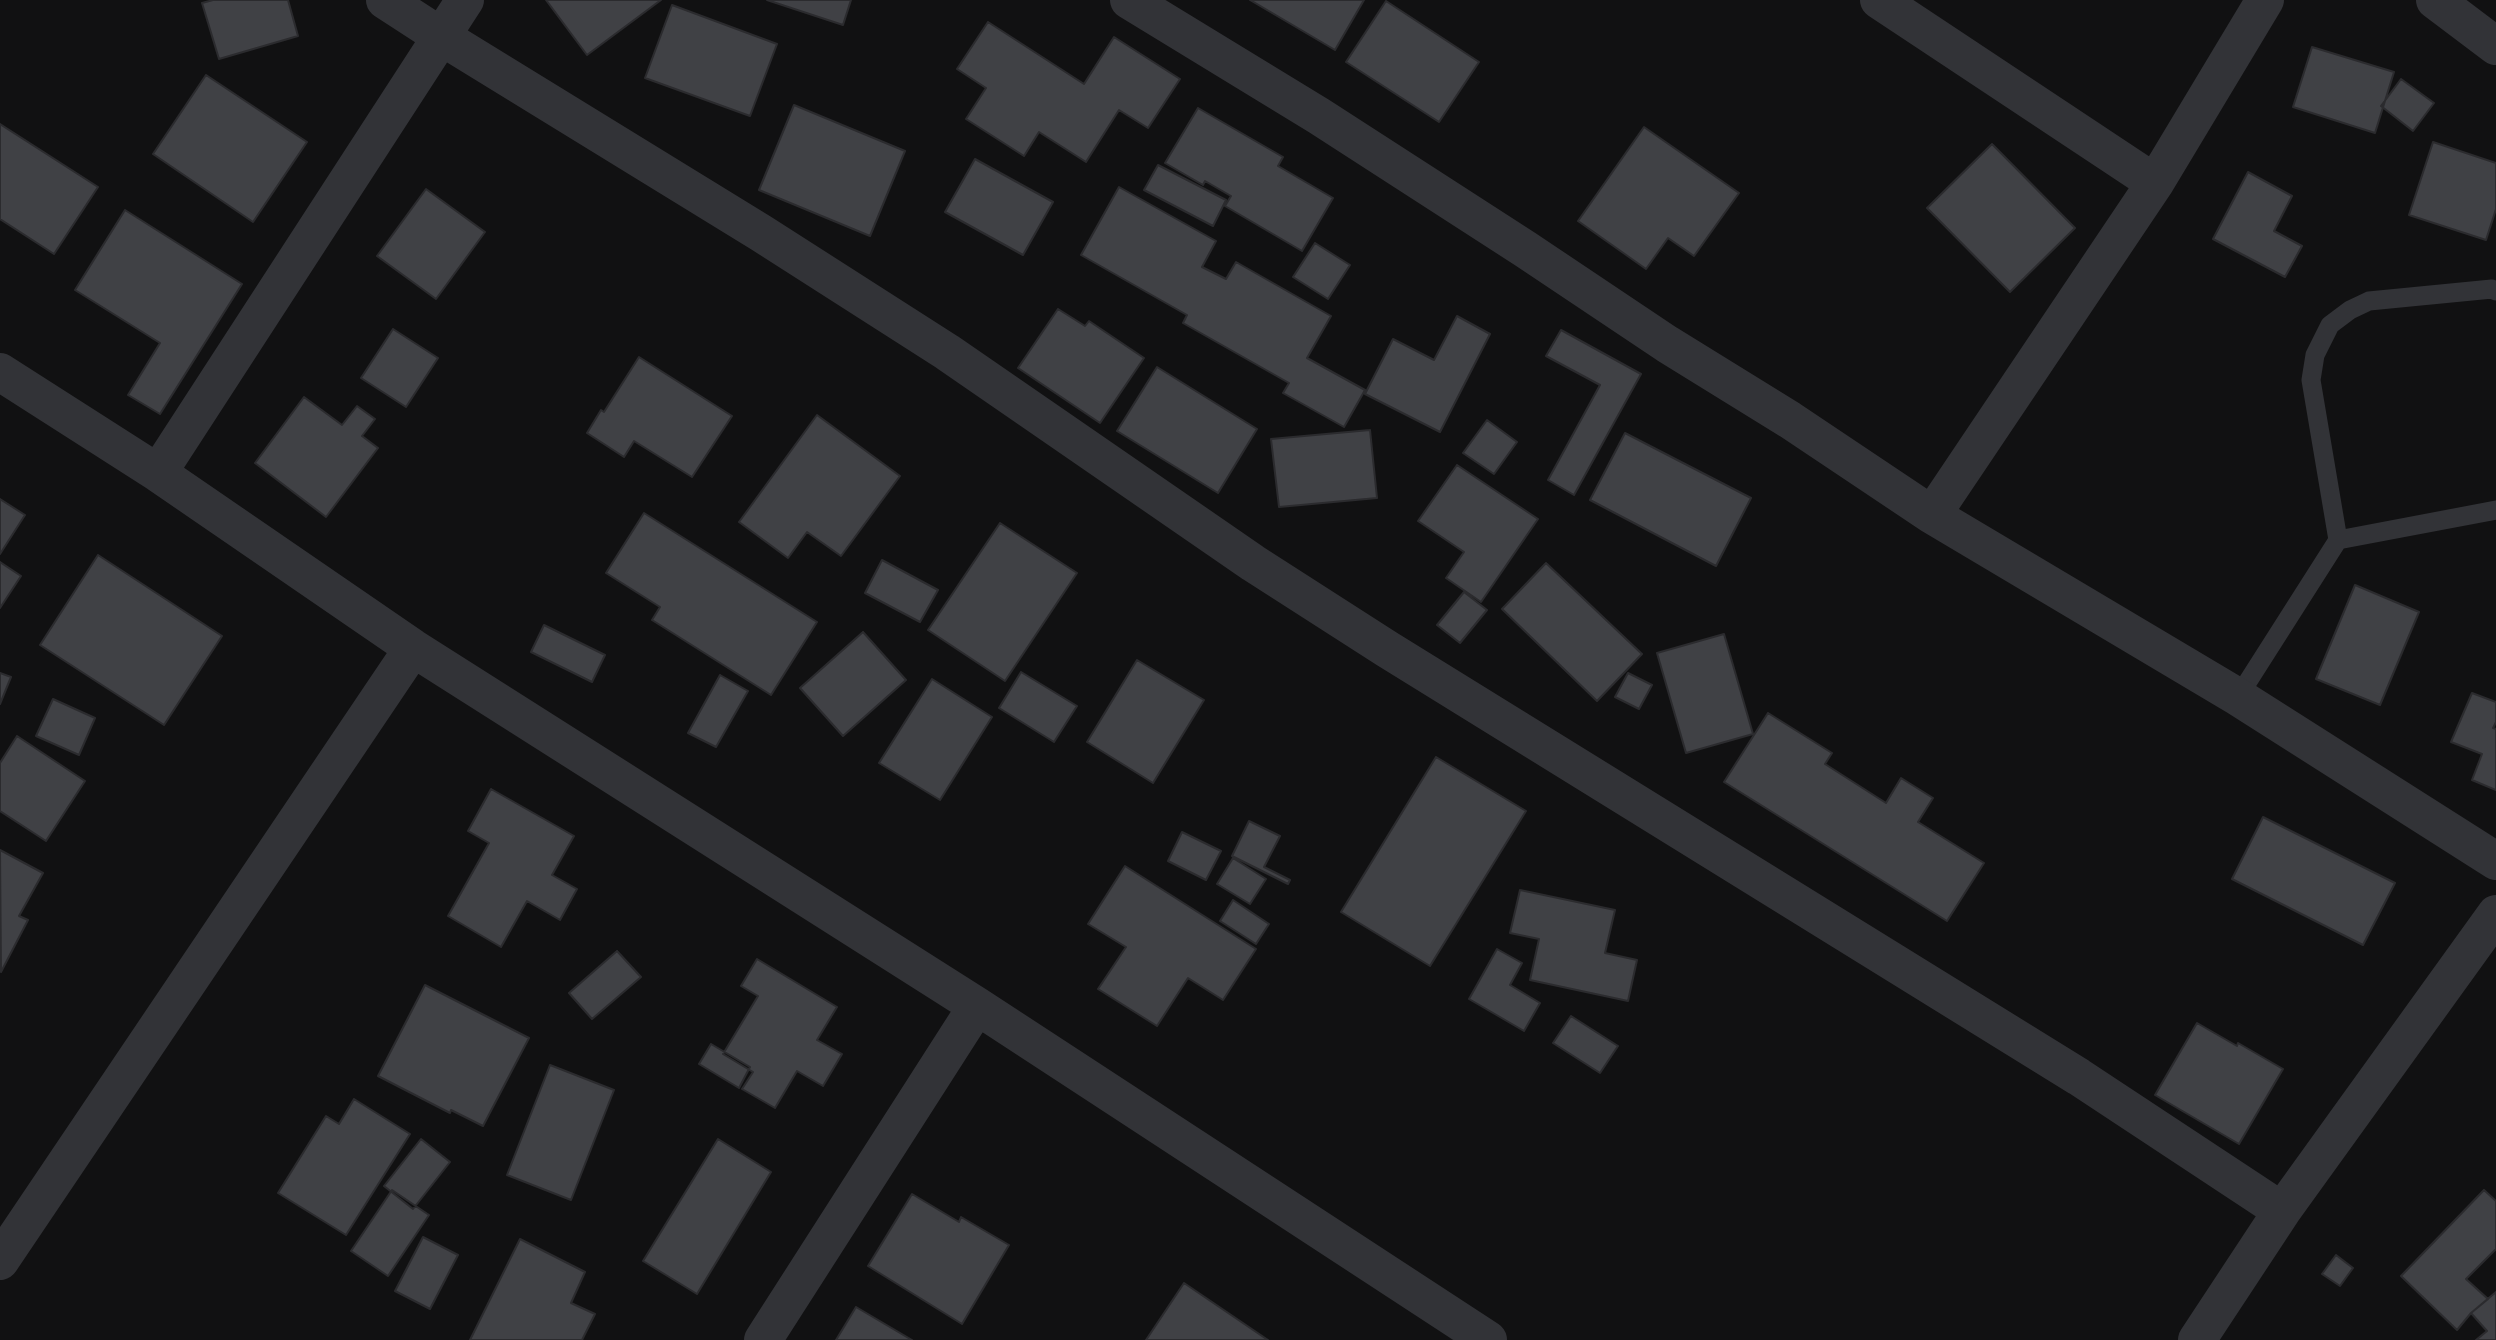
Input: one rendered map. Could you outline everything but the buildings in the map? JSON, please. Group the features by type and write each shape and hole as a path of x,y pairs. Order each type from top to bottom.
{"street":[{"path":"385,0 935,344 1254,564 1387,649 2067,1070 2282,1211"},
{"path":"158,473 465,0"},
{"path":"1129,0 1330,123 1667,344 1790,420 1932,515 2238,697 2496,861"},
{"path":"1879,0 2155,183"},
{"path":"1932,515 2155,183 2265,0"},
{"path":"2435,0 2496,46"},
{"path":"0,372 158,473 413,648 977,1006 1488,1340"},
{"path":"0,1262 413,648"},
{"path":"2197,1340 2282,1211 2496,914"},
{"path":"763,1340 977,1006"}],"lane":[{"path":"2238,697 2338,540 2311,380 2315,355 2330,325 2350,310 2369,301 2492,289 2496,291"},
{"path":"2338,540 2496,510"}]}
